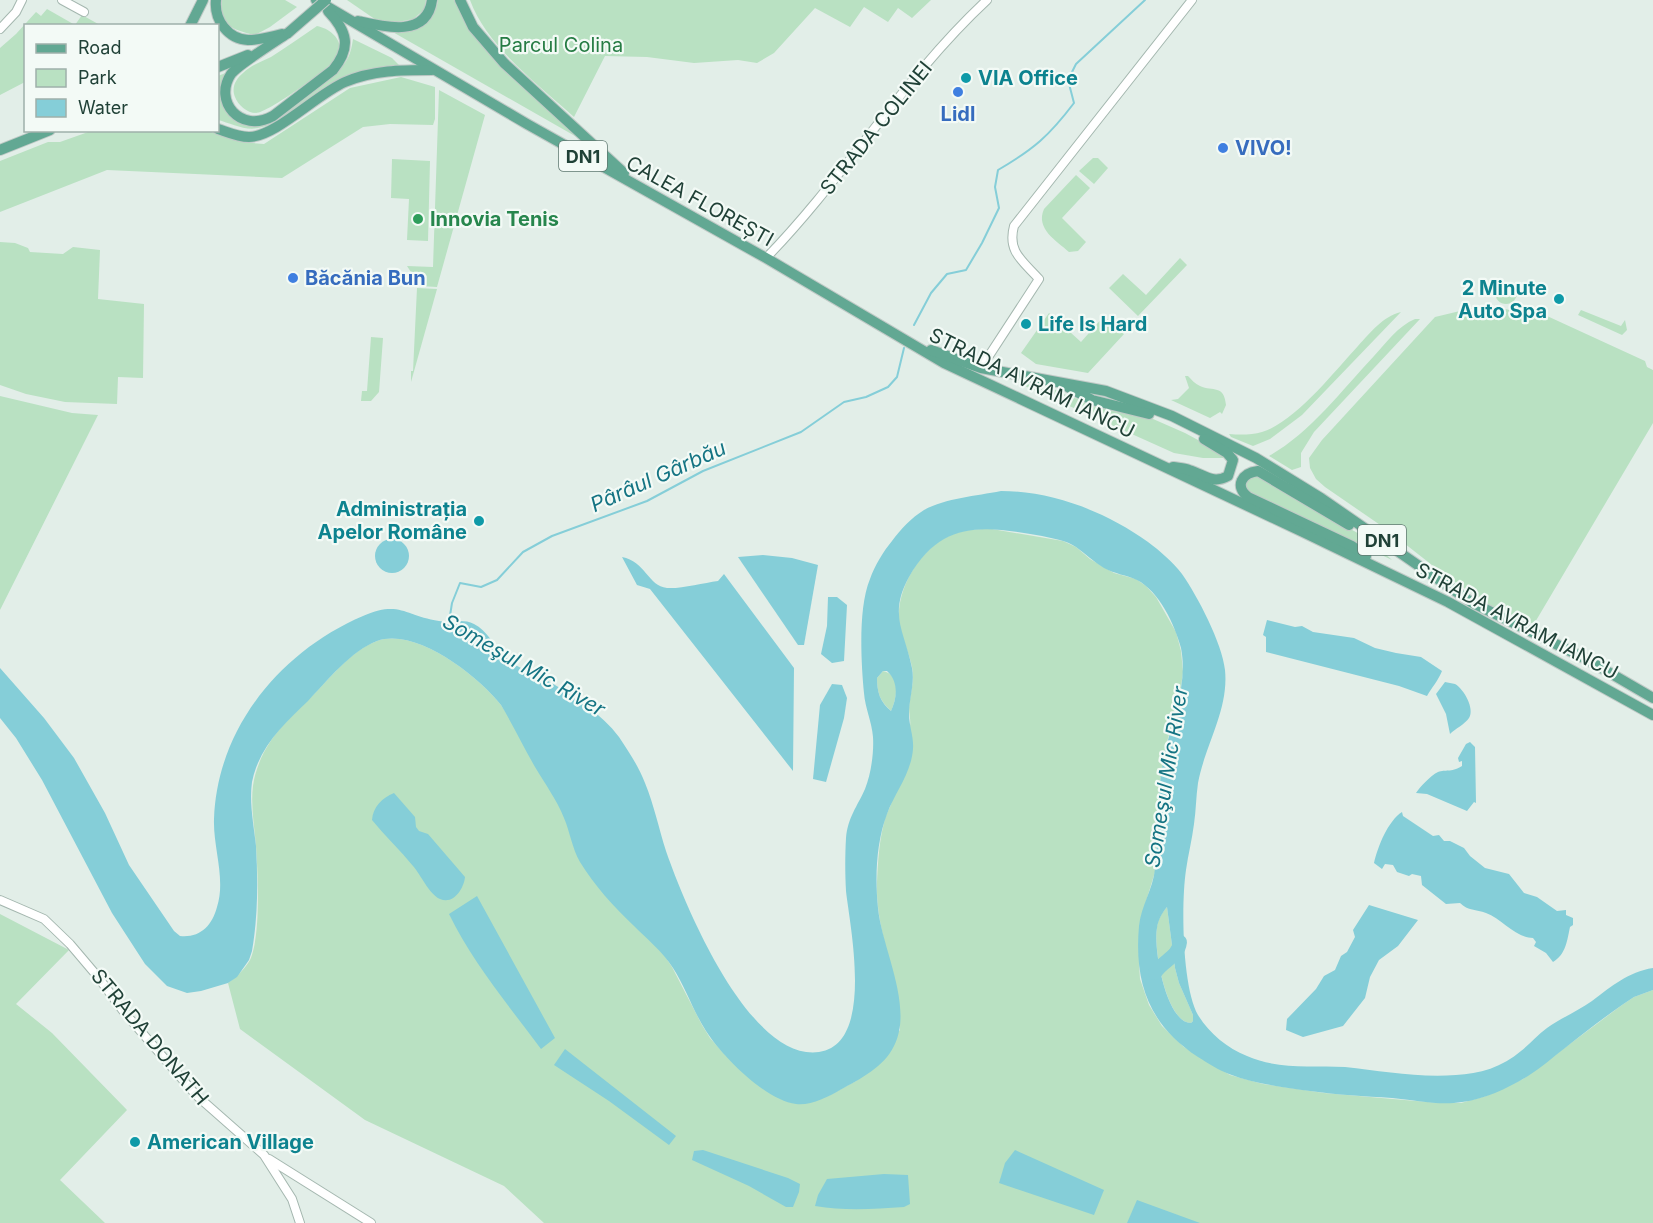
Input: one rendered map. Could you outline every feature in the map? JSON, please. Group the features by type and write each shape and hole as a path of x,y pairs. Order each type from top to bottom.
{"main road":[{"path":"191,24 203,0"},
{"path":"216,0 219,21 227,32 235,36 249,40 288,33"},
{"path":"341,15 373,25 408,27 425,17 432,0"},
{"path":"460,0 473,27 504,63 640,188"},
{"path":"321,1 343,32 345,45 340,61 333,70 264,121 254,123 233,113 228,102 227,86 232,73 288,33 321,1"},
{"name":"CALEA FLOREȘTI","path":"321,1 433,70 907,340"},
{"path":"219,67 256,52 288,33"},
{"path":"219,129 243,137 264,135 333,87 352,79 387,71 433,70"},
{"path":"0,150 45,132"},
{"name":"STRADA AVRAM IANCU","path":"907,340 981,368 1106,391 1172,416 1256,458 1321,498 1471,602 1583,658 1653,698"},
{"name":"STRADA AVRAM IANCU","path":"907,340 959,371 1390,574 1500,630 1653,715"},
{"path":"1056,381 1092,400 1138,410 1166,420 1211,443 1233,460 1228,476 1221,480 1213,480 1189,470 1158,464"},
{"path":"1379,538 1356,529 1258,471 1249,472 1240,484 1242,492 1248,497 1352,546 1390,574"}],"street":[{"path":"0,29 16,12 22,0"},
{"path":"62,0 84,12"},
{"name":"STRADA COLINEI","path":"766,258 830,186 900,96 967,19 987,0"},
{"path":"981,368 1040,279 1016,255 1012,247 1011,237 1014,226 1192,0"},
{"name":"STRADA DONATH","path":"0,900 38,916 58,931 85,960 124,1012 196,1095 264,1155 292,1199 300,1223"},
{"path":"264,1155 371,1223"}],"green space":[{"path":"222,0 285,0 297,7 255,35 234,29 225,21 221,9"},
{"path":"347,0 426,0 424,10 413,19 379,22"},
{"path":"438,0 458,0 464,14 582,140 391,31 408,32 422,27 432,16"},
{"name":"Parcul Colina","path":"470,0 931,0 912,18 898,8 888,22 864,7 850,27 815,8 774,53 757,63 738,60 694,63 647,57 605,56 574,117 501,49 488,33"},
{"path":"47,9 73,24 25,24 36,12 41,16"},
{"path":"82,15 98,24 76,24"},
{"path":"24,25 24,83 0,95 0,48"},
{"path":"317,26 328,30 339,42 340,48 336,59 298,90 263,111 253,113 241,106 236,100 234,90 240,75"},
{"path":"353,39 392,58 399,65 362,71 336,80 285,116 258,128 248,128 219,120 219,76 228,72 223,99 251,124 337,72 344,65"},
{"path":"401,77 435,87 433,125 390,124 363,127 282,178 107,170 0,212 0,161 48,142 60,142 88,132 211,132 241,142 264,144 350,88"},
{"path":"439,90 485,115 437,287 420,286 407,266 433,267"},
{"path":"1093,158 1098,158 1108,168 1094,184 1079,171"},
{"name":"Innovia Tenis","path":"392,159 430,161 428,241 407,240 409,199 391,198"},
{"path":"1076,175 1090,188 1062,218 1086,242 1078,251 1069,252 1049,234 1042,223 1042,216 1044,209"},
{"path":"0,242 15,243 28,248 30,252 63,254 73,247 100,250 98,299 144,304 143,378 118,377 117,404 65,402 26,394 0,385"},
{"path":"1180,258 1187,265 1138,316 1109,288 1123,274 1146,295"},
{"path":"1502,282 1510,282 1517,289 1517,297 1510,304 1502,304 1495,297 1495,289"},
{"path":"417,288 437,289 411,382 411,371 413,371"},
{"path":"1485,305 1515,311 1534,310 1645,361 1647,367 1653,370 1653,423 1534,624 1491,606 1446,576 1386,529 1325,487 1316,479 1310,468 1309,458 1322,440 1435,317"},
{"path":"1581,310 1621,326 1625,320 1627,330 1622,335 1578,315"},
{"path":"1401,312 1302,415 1270,439 1253,446 1231,437 1229,434 1262,432 1288,418 1313,395 1377,326 1388,317"},
{"path":"1049,313 1081,342 1104,316 1124,334 1088,373 1036,364 1021,353"},
{"path":"1415,319 1420,319 1314,432 1301,453 1301,467 1292,470 1269,456 1312,423 1393,335"},
{"path":"371,337 383,338 379,392 371,401 361,401 362,391 367,391"},
{"path":"1185,376 1200,386 1220,391 1223,394 1226,405 1222,414 1220,412 1210,418 1171,400 1178,399 1189,388"},
{"path":"1016,382 1056,390 1070,397 1144,415 1185,433 1224,454 1226,458 1203,458 1174,453"},
{"path":"0,396 72,413 98,415 0,610"},
{"path":"1259,475 1371,541 1392,560 1253,494 1246,489 1246,480"},
{"path":"974,529 992,529 1063,541 1076,547 1090,559 1114,573 1136,579 1156,597 1176,632 1183,672 1180,694 1164,753 1157,807 1155,872 1140,921 1140,979 1149,1005 1162,1026 1184,1047 1230,1075 1263,1084 1324,1093 1461,1103 1486,1096 1523,1079 1622,1005 1634,997 1653,990 1653,1223 544,1223 504,1186 365,1120 240,1029 228,983 246,967 256,936 258,888 252,798 257,769 267,747 281,728 343,664 368,645 393,639 410,641 445,657 462,668 491,693 501,705 672,967 710,1038 726,1056 828,1096 856,1081 900,1030 896,992 877,901 877,882 882,830 892,801 910,724 909,708 913,672 899,619 903,593 908,579 923,556 944,538"},
{"path":"883,671 889,673 895,682 896,694 891,711 884,704 878,688 877,678"},
{"path":"1167,907 1175,968 1193,1015 1191,1023 1182,1020 1175,1011 1168,998 1159,966 1157,927 1160,916"},
{"path":"0,914 69,950 16,1004 52,1033 127,1110 60,1180 105,1223 0,1223"}],"water":[{"path":"1001,491 1059,499 1097,513 1132,531 1157,549 1178,570 1195,595 1214,634 1223,659 1225,685 1220,713 1198,783 1184,885 1183,923 1186,966 1193,1002 1202,1022 1226,1044 1240,1053 1259,1060 1283,1065 1345,1067 1428,1076 1465,1074 1490,1069 1514,1057 1547,1028 1587,1005 1621,980 1636,973 1653,968 1653,990 1634,997 1622,1005 1528,1076 1496,1092 1454,1103 1330,1094 1249,1080 1217,1068 1181,1045 1156,1017 1148,1001 1139,966 1138,947 1140,919 1155,869 1162,767 1183,675 1181,648 1165,610 1145,585 1104,568 1068,543 1042,536 984,529 951,536 936,545 922,558 903,590 899,613 913,674 909,714 913,749 909,767 883,825 877,873 878,908 899,996 899,1031 890,1053 878,1066 835,1093 807,1104 784,1101 771,1094 745,1075 722,1052 701,1023 669,962 612,903 580,862 558,805 501,705 491,693 462,668 427,647 410,641 393,639 368,645 340,667 266,747 255,769 251,790 257,885 252,951 249,960 237,977 228,983 201,991 187,993 167,986 145,964 112,913 42,780 16,738 0,718 0,668 44,718 74,758 105,813 129,865 174,931 180,936 194,935 212,920 219,896 220,874 214,819 218,786 227,754 241,724 259,696 306,650 333,631 375,611 394,609 427,619 470,622 483,630 509,660 578,699 596,713 619,737 643,777 675,875 704,940 723,975 745,1007 768,1032 793,1048 819,1052 836,1044 847,1029 853,1007 854,956 846,891 845,851 849,824 867,783 872,757 872,731 865,699 862,666 861,635 866,591 882,554 906,524 924,510 961,498","holes":["883,671 887,671 894,680 896,696 891,711 882,700 878,688 877,678","1167,907 1175,968 1193,1015 1191,1023 1182,1020 1175,1011 1168,998 1159,967 1157,928 1160,917"]},
{"path":"392,539 404,544 409,556 404,568 392,573 380,568 375,556 380,544"},
{"path":"763,555 792,558 818,565 804,645 798,645 738,557"},
{"path":"622,557 636,563 655,583 667,588 718,581 724,574 794,668 793,771 650,589 637,585"},
{"path":"828,597 837,597 847,605 844,661 832,663 821,654 827,626"},
{"path":"1267,620 1295,627 1302,626 1313,632 1354,638 1375,648 1421,657 1442,671 1427,696 1399,686 1266,652 1266,637 1263,635"},
{"path":"1445,682 1455,684 1462,690 1471,710 1469,718 1450,734 1446,714 1436,694"},
{"path":"832,684 842,685 847,698 844,718 826,782 813,779 820,705"},
{"path":"1470,742 1475,747 1476,803 1474,802 1467,811 1427,794 1416,793 1435,774 1462,766 1462,761 1459,762 1458,758 1466,744"},
{"path":"394,793 415,817 419,831 428,834 465,877 463,886 454,898 445,900 436,897 413,866 372,820 379,804"},
{"path":"1402,812 1403,816 1433,836 1439,835 1444,841 1450,841 1464,848 1485,868 1509,874 1524,893 1537,897 1557,911 1566,910 1566,915 1573,918 1573,925 1570,927 1561,955 1553,962 1546,953 1534,946 1536,942 1533,938 1515,932 1498,919 1469,909 1460,903 1446,904 1422,885 1421,876 1412,874 1409,876 1397,872 1393,865 1385,864 1382,869 1374,863 1384,834 1392,821"},
{"path":"477,896 555,1038 541,1049 480,967 449,914"},
{"path":"1369,905 1418,920 1398,946 1379,960 1370,977 1365,998 1343,1026 1303,1037 1286,1030 1287,1019 1316,989 1324,976 1335,970 1341,956 1347,952 1355,937 1353,930"},
{"path":"565,1049 676,1136 669,1145 609,1101 554,1065"},
{"path":"703,1150 800,1184 793,1207 786,1207 749,1186 692,1160 694,1151"},
{"path":"1015,1150 1104,1190 1094,1215 999,1183 1005,1163"},
{"path":"884,1174 908,1175 910,1204 904,1207 860,1209 815,1206 827,1179"},
{"path":"1137,1200 1200,1223 1127,1223"}],"waterway":[{"name":"Pârâul Gârbău","path":"914,325 931,293 947,274 966,270 982,243 999,208 995,187 998,170 1040,141 1057,124 1074,103 1068,80 1076,64 1145,0"},
{"name":"Pârâul Gârbău","path":"449,622 452,603 460,583 481,587 497,580 523,552 552,536 647,501 703,471 801,432 844,402 866,397 888,387 897,377 904,348"},
{"name":"Someşul Mic River","path":"1155,973 1176,952 1180,942"}],"place":[{"name":"VIA Office","path":"966,78"},
{"name":"Lidl","path":"958,92"},
{"name":"VIVO!","path":"1223,148"},
{"name":"Innovia Tenis","path":"418,219"},
{"name":"Băcănia Bun","path":"293,278"},
{"name":"2 Minute Auto Spa","path":"1559,299"},
{"name":"Life Is Hard","path":"1026,324"},
{"name":"Administrația Apelor Române","path":"479,521"},
{"name":"American Village","path":"135,1142"}]}
